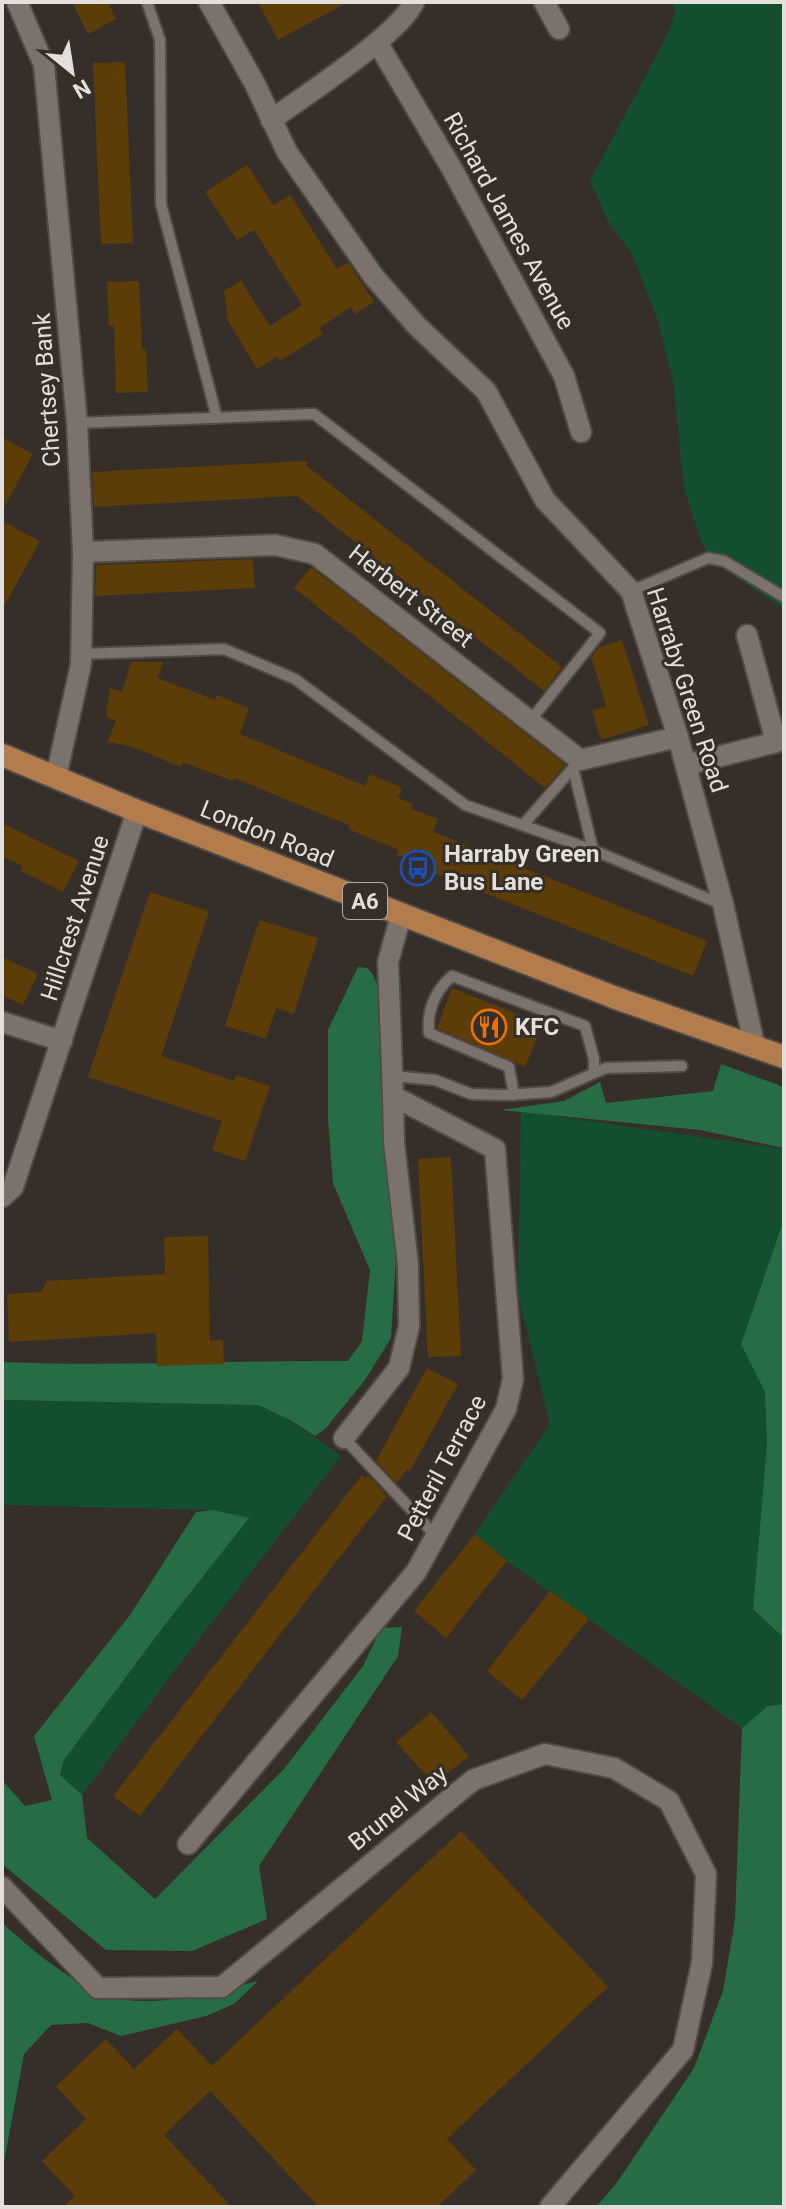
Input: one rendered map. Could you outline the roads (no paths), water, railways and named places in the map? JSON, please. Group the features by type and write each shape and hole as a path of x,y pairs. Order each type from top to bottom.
{"main road":[{"name":"London Road","path":"2,755 401,915 616,998 784,1057"}],"street":[{"name":"Chertsey Bank","path":"17,2 44,65 77,423 83,552 81,654 56,777"},
{"name":"Harraby Green Road","path":"209,2 287,152 391,298 486,391 545,500 631,591 686,765 723,904 755,1048"},
{"path":"271,120 377,42 409,13 414,2"},
{"path":"544,2 559,29"},
{"name":"Richard James Avenue","path":"377,42 452,169 564,376 581,432"},
{"name":"Herbert Street","path":"83,552 275,545 315,554 530,721 576,764"},
{"path":"686,765 776,742 747,635"},
{"path":"576,764 678,737"},
{"name":"Hillcrest Avenue","path":"8,1192 62,1041 137,811"},
{"path":"344,1438 399,1368 409,1326 408,1265 394,1142 388,962 401,915"},
{"name":"Hillcrest Avenue","path":"2,1022 62,1041"},
{"name":"Petteril Terrace","path":"188,1844 416,1572 506,1409 513,1379 495,1149 393,1086"},
{"name":"Brunel Way","path":"2,1887 98,1988 222,1987 473,1780 545,1754 614,1768 669,1801 706,1874 702,1963 683,2050 550,2207"}],"lane":[{"path":"147,2 160,40 161,204 217,418"},
{"path":"77,423 314,414 600,633 530,721"},
{"path":"631,591 708,558 724,561 784,597"},
{"path":"81,654 224,649 295,679 465,805 593,850 723,904"},
{"path":"523,825 576,764"},
{"path":"576,764 593,850"},
{"path":"514,1095 509,1067 429,1033 430,1009 444,983 452,976 585,1026 594,1059 594,1073"},
{"path":"393,1086 435,1080 471,1094 514,1095 551,1092 606,1068 682,1066"},
{"path":"344,1438 437,1537"}],"place":[{"name":"Harraby Green Bus Lane","path":"418,868"},
{"name":"KFC","path":"489,1027"}]}
